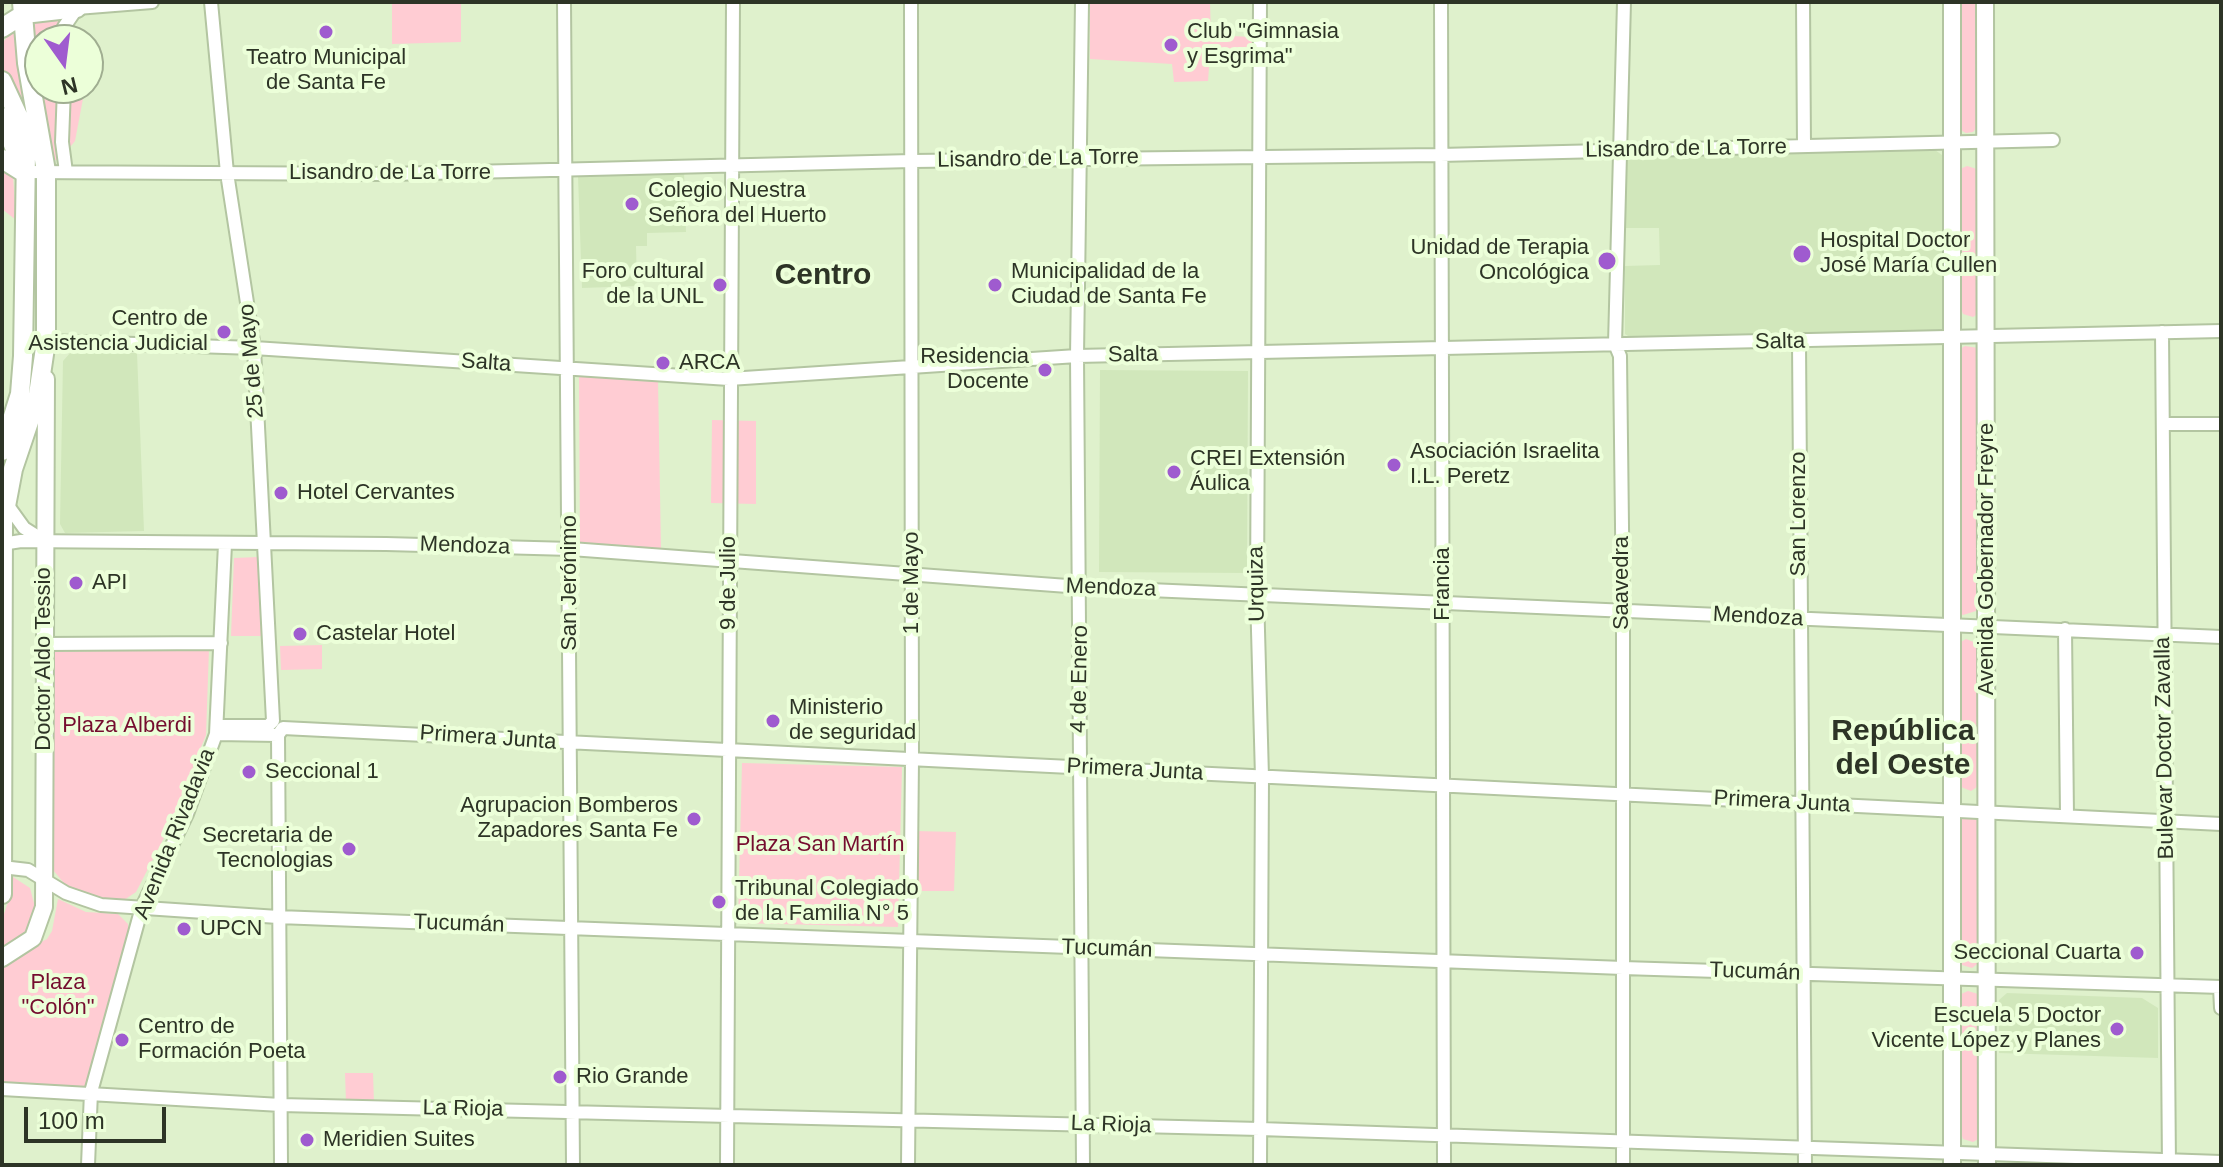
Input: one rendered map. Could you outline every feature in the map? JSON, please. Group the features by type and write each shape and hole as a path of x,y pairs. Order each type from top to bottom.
{"highway":[{"path":"2,28 24,6 73,5"},
{"path":"2,894 4,501 38,395 46,341 46,171 27,63 24,6"},
{"path":"2,81 15,104 24,136 20,387 2,451"},
{"path":"2,117 23,172"},
{"path":"2,159 23,172"}],"main road":[{"name":"Avenida Gobernador Freyre","path":"1952,2 1949,624 1953,810 1952,1159"},
{"name":"Avenida Gobernador Freyre","path":"1985,2 1987,1160"},
{"name":"Doctor Aldo Tessio","path":"2,958 25,946 37,930 44,910 46,341"},
{"path":"2,425 20,387"}],"street":[{"path":"65,24 73,5 152,2"},
{"name":"25 de Mayo","path":"211,2 227,173 254,348 278,728 281,1165"},
{"name":"San Jerónimo","path":"564,2 570,370 573,1165"},
{"name":"9 de Julio","path":"727,1165 733,2"},
{"name":"1 de Mayo","path":"908,1165 912,759 911,2"},
{"name":"4 de Enero","path":"1082,2 1077,356 1083,1165"},
{"name":"Urquiza","path":"1260,2 1257,594 1262,777 1260,1165"},
{"name":"Francia","path":"1441,2 1446,961 1444,1165"},
{"name":"Saavedra","path":"1623,1165 1623,611 1620,356 1615,344 1624,2"},
{"path":"1803,2 1804,146"},
{"path":"63,104 62,142 66,172"},
{"name":"Lisandro de La Torre","path":"23,172 565,171 912,161 1440,155 2053,140"},
{"name":"Salta","path":"46,341 254,348 729,379 1077,356 2221,331"},
{"name":"Bulevar Doctor Zavalla","path":"2162,332 2169,1162"},
{"name":"San Lorenzo","path":"1799,342 1805,1165"},
{"path":"2164,424 2221,424"},
{"path":"4,501 24,528 46,541"},
{"name":"Mendoza","path":"2,544 46,541 571,549 1081,587 2221,637"},
{"name":"Avenida Rivadavia","path":"88,1165 91,1092 142,907 187,814 216,730 225,544"},
{"path":"2065,629 2067,816"},
{"path":"44,644 221,643"},
{"name":"Primera Junta","path":"216,730 268,726 570,744 1988,810 2221,824"},
{"name":"Tucumán","path":"2,867 28,870 84,900 278,917 1082,949 2220,987"},
{"path":"2220,987 2221,1008"},
{"name":"La Rioja","path":"2,1089 281,1105 1260,1129 1805,1147 1952,1159 2221,1162"}],"shaded area":[{"name":"Hospital Doctor José María Cullen","path":"1935,150 1942,155 1945,329 1940,334 1631,338 1625,334 1625,266 1660,265 1659,228 1625,228 1625,160 1631,154"},
{"name":"Colegio Nuestra Señora del Huerto","path":"684,172 686,232 647,233 647,246 636,246 637,286 582,288 578,176"},
{"path":"71,352 137,353 144,531 65,533 60,524 63,361"},
{"name":"CREI Extensión Áulica","path":"1100,370 1248,371 1247,573 1099,572"},
{"path":"2007,993 2142,998 2158,1008 2158,1058 1999,1053 1999,1000"}],"green space":[{"path":"392,2 461,2 461,42 392,44"},
{"name":"Club \"Gimnasia y Esgrima\"","path":"1090,2 1210,2 1211,35 1252,37 1253,55 1210,54 1208,81 1174,82 1172,64 1090,59"},
{"path":"1957,2 1978,2 1978,126 1973,132 1966,133 1957,128"},
{"path":"64,18 63,24 34,24 34,19"},
{"path":"16,27 28,119 2,67 3,42"},
{"path":"42,104 60,104 58,160 51,160"},
{"path":"67,104 82,104 75,141 66,152"},
{"path":"2,165 13,176 16,220 2,209"},
{"path":"1967,166 1977,169 1981,312 1973,317 1963,314 1960,305 1958,170"},
{"path":"1965,346 1978,348 1979,610 1963,615 1958,612 1960,349"},
{"path":"579,376 658,381 661,550 580,545"},
{"path":"712,420 756,421 756,504 711,503"},
{"path":"258,557 263,636 231,636 234,558"},
{"path":"1966,639 1976,643 1978,648 1980,785 1971,791 1961,787 1958,779 1957,644"},
{"path":"322,645 322,669 281,670 280,646"},
{"name":"Plaza Alberdi","path":"209,649 206,735 166,834 136,892 121,902 107,902 68,888 53,870 50,652"},
{"name":"Plaza San Martín","path":"742,763 902,767 898,927 738,923"},
{"path":"1966,817 1977,820 1979,825 1980,962 1972,968 1962,965 1959,956 1957,821"},
{"path":"915,831 956,832 954,891 914,891"},
{"path":"10,875 30,888 36,911 31,929 2,953 2,920 8,902"},
{"name":"Plaza \"Colón\"","path":"58,899 86,912 118,914 128,924 128,942 86,1089 2,1082 2,962 47,939 52,931"},
{"path":"1968,991 1978,994 1980,999 1982,1137 1973,1142 1963,1139 1960,1130 1959,995"},
{"path":"345,1073 373,1073 374,1103 346,1102"}],"place":[{"name":"Teatro Municipal de Santa Fe","path":"326,32"},
{"name":"Club \"Gimnasia y Esgrima\"","path":"1171,45"},
{"name":"Colegio Nuestra Señora del Huerto","path":"632,204"},
{"name":"Hospital Doctor José María Cullen","path":"1802,254"},
{"name":"Unidad de Terapia Oncológica","path":"1607,261"},
{"name":"Foro cultural de la UNL","path":"720,285"},
{"name":"Municipalidad de la Ciudad de Santa Fe","path":"995,285"},
{"name":"Centro de Asistencia Judicial","path":"224,332"},
{"name":"ARCA","path":"663,363"},
{"name":"Residencia Docente","path":"1045,370"},
{"name":"Asociación Israelita I.L. Peretz","path":"1394,465"},
{"name":"CREI Extensión Áulica","path":"1174,472"},
{"name":"Hotel Cervantes","path":"281,493"},
{"name":"API","path":"76,583"},
{"name":"Castelar Hotel","path":"300,634"},
{"name":"Ministerio de seguridad","path":"773,721"},
{"name":"Seccional 1","path":"249,772"},
{"name":"Agrupacion Bomberos Zapadores Santa Fe","path":"694,819"},
{"name":"Secretaria de Tecnologias","path":"349,849"},
{"name":"Tribunal Colegiado de la Familia N° 5","path":"719,902"},
{"name":"UPCN","path":"184,929"},
{"name":"Seccional Cuarta","path":"2137,953"},
{"name":"Escuela 5 Doctor Vicente López y Planes","path":"2117,1029"},
{"name":"Centro de Formación Poeta","path":"122,1040"},
{"name":"Rio Grande","path":"560,1077"},
{"name":"Meridien Suites","path":"307,1140"}],"district":[{"name":"Centro","path":"823,276"},
{"name":"República del Oeste","path":"1903,749"}]}
